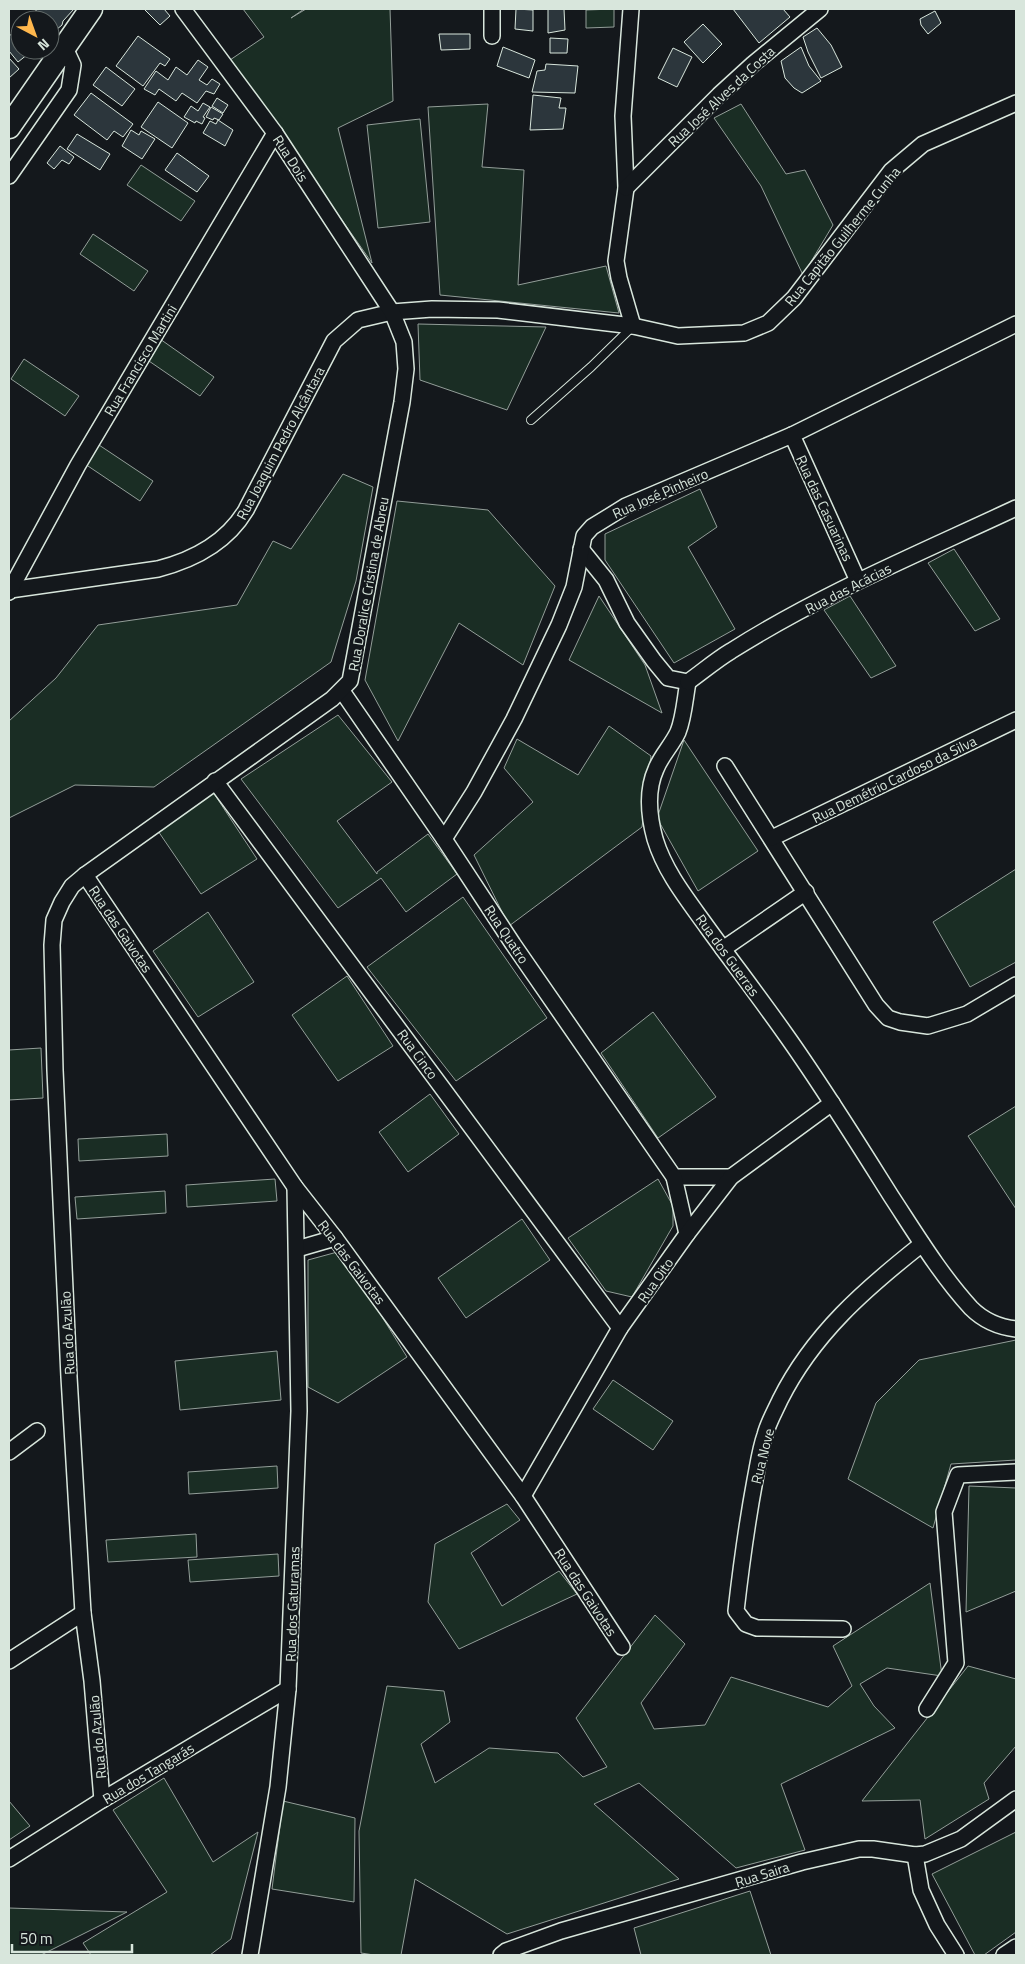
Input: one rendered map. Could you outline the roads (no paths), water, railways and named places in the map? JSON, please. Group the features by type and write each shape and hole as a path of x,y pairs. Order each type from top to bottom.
{"main road":[{"path":"9,127 91,9"}],"street":[{"name":"Rua Dois","path":"183,9 274,133 392,312"},
{"path":"492,9 492,36"},
{"path":"632,9 623,116 626,188 616,261 633,326"},
{"name":"Rua José Alves da Costa","path":"626,188 719,94 820,9"},
{"path":"9,176 69,90 73,65 65,48"},
{"name":"Rua Capitão Guilherme Cunha","path":"392,312 432,309 498,310 633,326 678,336 744,333 768,323 794,298 891,171 923,144 1016,103"},
{"name":"Rua Francisco Martini","path":"9,590 78,465 274,133"},
{"name":"Rua Joaquim Pedro Alcântara","path":"9,590 163,568 197,554 228,535 246,510 334,341 358,320 392,312"},
{"name":"Rua Doralice Cristina de Abreu","path":"85,875 342,691 350,681 406,369 404,342 392,312"},
{"name":"Rua José Pinheiro","path":"444,839 474,792 514,719 559,625 574,587 584,536 592,527 610,515 661,491 792,435 1016,324"},
{"name":"Rua das Casuarinas","path":"792,435 858,581"},
{"name":"Rua das Acácias","path":"688,682 736,648 773,626 858,581 1016,508"},
{"path":"581,549 606,580 627,623 654,661 668,678 688,682"},
{"name":"Rua dos Guerras","path":"688,682 678,732 655,771 650,791 651,823 668,869 832,1103 922,1244 945,1276 977,1313 993,1324 1016,1329"},
{"name":"Rua Quatro","path":"342,691 444,839 518,952 674,1177 687,1234"},
{"name":"Rua Demétrio Cardoso da Silva","path":"772,838 1016,720"},
{"path":"725,766 876,1005 888,1018 900,1022 928,1026 966,1014 1016,985"},
{"name":"Rua Cinco","path":"215,781 620,1328"},
{"name":"Rua das Gaivotas","path":"85,875 296,1188 335,1238 523,1496 622,1647"},
{"name":"Rua do Azulão","path":"85,875 72,886 62,902 54,920 52,945 55,1070 69,1377 83,1613 92,1681 102,1800"},
{"path":"723,949 806,892"},
{"name":"Rua Oito","path":"523,1496 620,1328 731,1176 832,1103"},
{"path":"674,1177 731,1176"},
{"name":"Rua dos Gaturamas","path":"248,1954 278,1788 288,1689 299,1411 296,1188"},
{"path":"297,1249 335,1238"},
{"name":"Rua Nove","path":"843,1629 757,1628 746,1624 736,1611 747,1524 757,1472 765,1435 788,1384 802,1362 843,1312 871,1284 922,1244"},
{"path":"9,1452 37,1431"},
{"path":"927,1709 956,1663 944,1512 954,1485 958,1475 1016,1472"},
{"path":"9,1661 83,1613"},
{"name":"Rua dos Tangarás","path":"9,1859 102,1800 288,1689"},
{"name":"Rua Saira","path":"501,1955 506,1951 561,1931 717,1888 802,1862 860,1849 873,1848 915,1855 932,1852 961,1839 1016,1798"},
{"path":"915,1855 922,1890 937,1925 956,1955"},
{"path":"1004,1955 1016,1947"}],"lane":[{"path":"531,420 591,367 633,326"}]}
